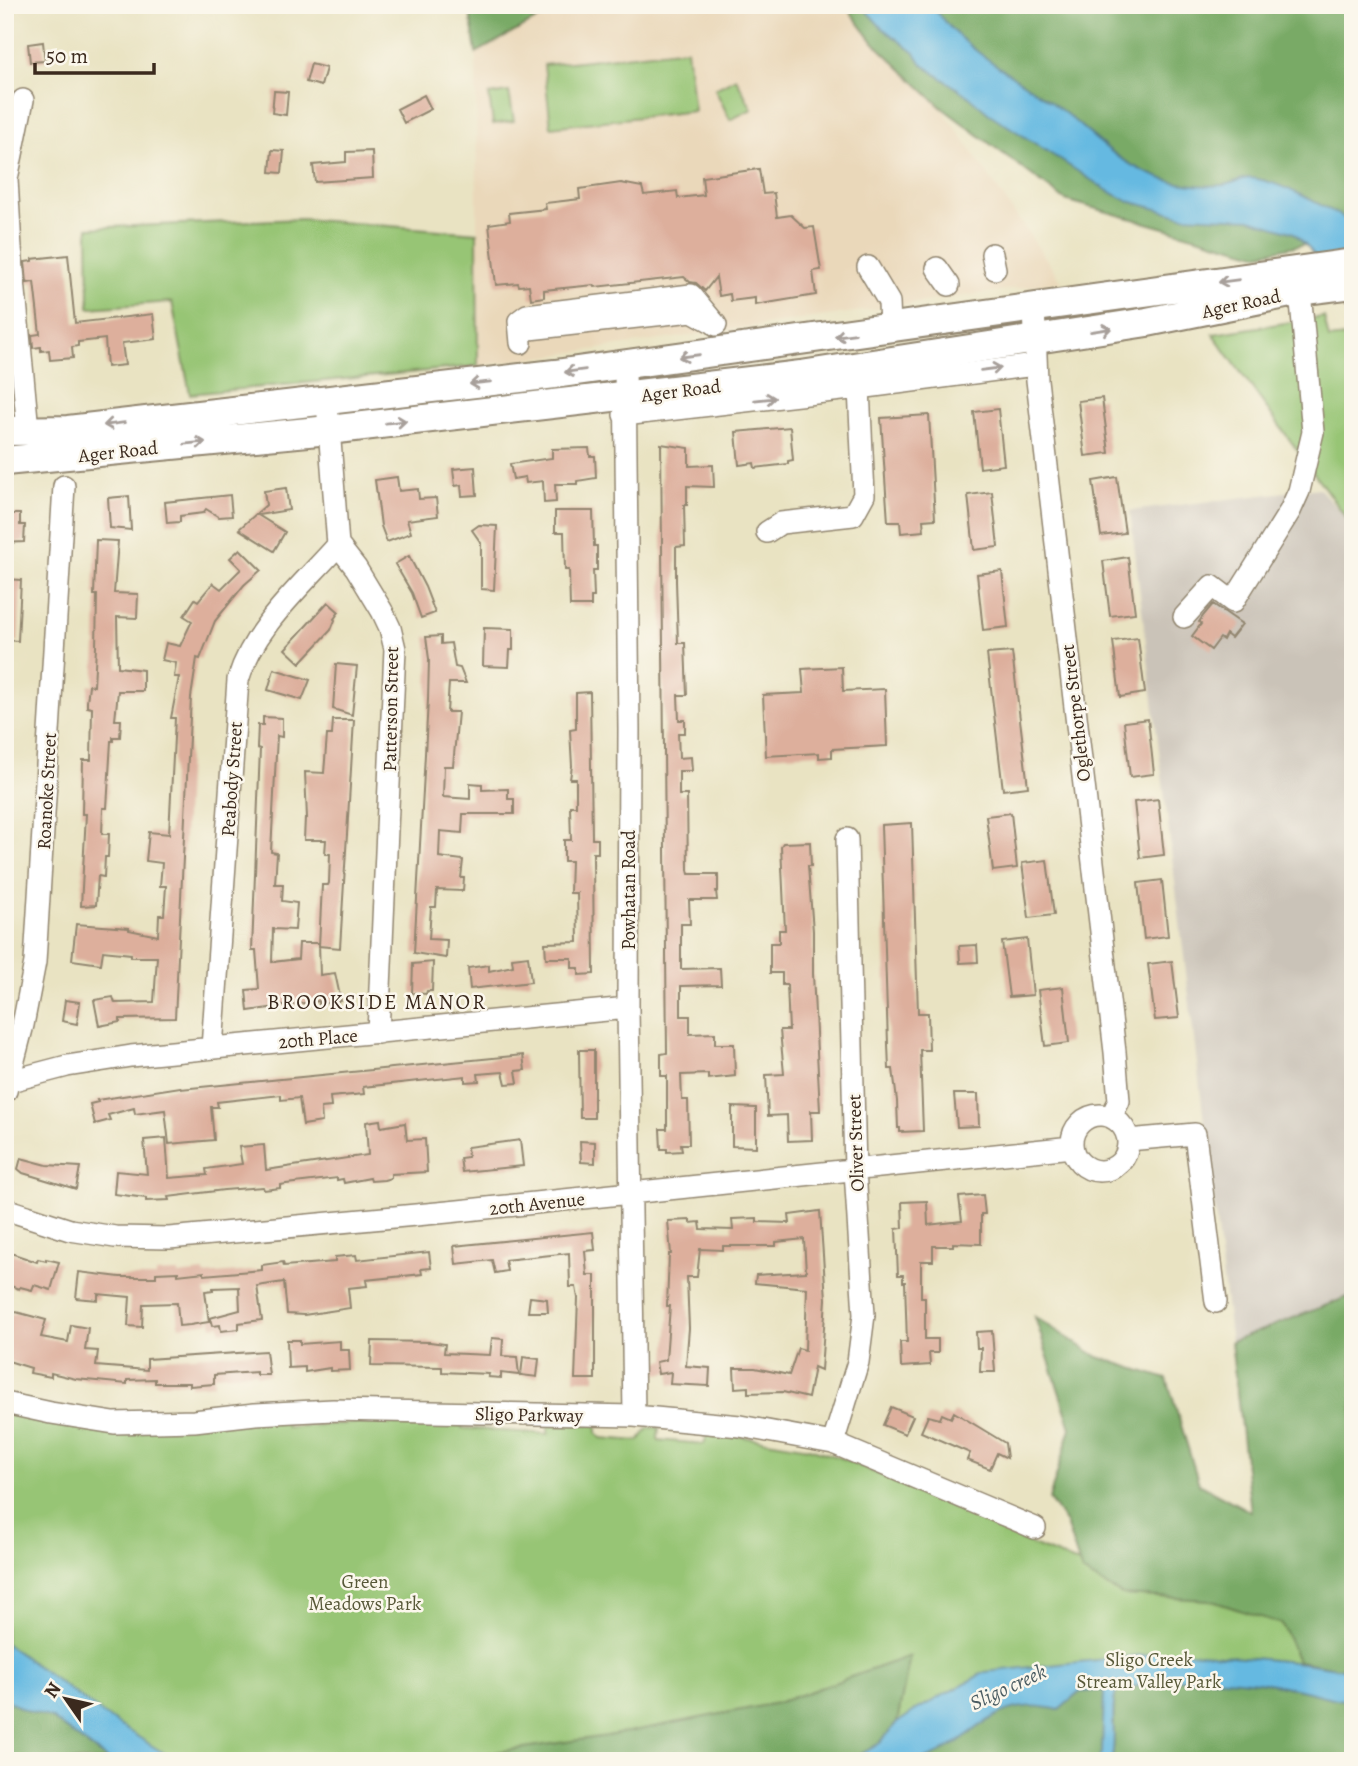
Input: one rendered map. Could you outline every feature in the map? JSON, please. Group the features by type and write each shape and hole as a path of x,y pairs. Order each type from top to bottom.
{"main road":[{"name":"Ager Road","path":"5,461 329,430 624,406 802,375 1035,352 1301,284 1353,263"},
{"name":"Ager Road","path":"20,423 68,430 625,365 1034,307 1301,284 1353,284"}],"street":[{"path":"20,423 7,179 23,100"},
{"path":"868,267 889,302 890,328"},
{"path":"1184,617 1212,586 1233,602 1290,511 1299,491 1313,432 1301,284"},
{"path":"520,332 527,315 691,295 716,325"},
{"name":"Oglethorpe Street","path":"1034,307 1035,352 1115,1052 1119,1101 1111,1117"},
{"name":"Ager Road","path":"624,406 859,388 1035,352"},
{"name":"Powhatan Road","path":"625,365 629,729 628,1008 634,1416"},
{"path":"766,532 781,523 853,515 864,495 859,388"},
{"path":"328,400 338,545"},
{"name":"Roanoke Street","path":"8,1087 36,962 64,486"},
{"name":"Patterson Street","path":"338,545 356,568 382,611 395,649 378,1033"},
{"name":"Peabody Street","path":"212,1048 238,680 249,651 276,612 338,545"},
{"name":"Oliver Street","path":"833,1443 858,1363 864,1315 855,1170 847,839"},
{"name":"20th Place","path":"8,1087 67,1066 131,1056 628,1008"},
{"path":"1094,1115 1111,1117 1122,1126 1128,1140 1124,1157 1103,1171 1094,1170 1080,1162 1072,1147 1072,1139 1080,1124 1094,1115"},
{"path":"1128,1140 1195,1135 1216,1302"},
{"name":"20th Avenue","path":"5,1209 47,1224 92,1234 169,1238 1072,1147"},
{"name":"Sligo Parkway","path":"5,1403 114,1423 194,1422 263,1413 333,1410 634,1416 740,1426 833,1443 1035,1528"}],"shaded area":[{"path":"563,5 845,5 874,43 941,107 1062,282 478,366 476,53"},
{"path":"1319,488 1353,525 1353,1557 1259,1574 1130,511"}],"green space":[{"path":"469,5 563,5 476,53"},
{"path":"845,5 1353,5 1353,234 1257,254 1065,200 941,107 874,43"},
{"path":"687,49 694,111 551,127 544,65"},
{"path":"736,78 752,109 730,120 715,89"},
{"path":"509,92 514,121 493,124 489,95"},
{"path":"301,219 477,233 478,366 190,394 172,302 89,308 88,228"},
{"path":"1324,317 1329,339 1353,336 1353,527 1213,334"},
{"path":"1353,1295 1353,1671 1298,1661 1282,1624 1209,1600 1122,1595 1082,1572 1066,1524 1049,1499 1071,1428 1035,1317 1098,1357 1167,1379 1199,1484 1251,1512 1231,1342"},
{"name":"Green Meadows Park","path":"5,1413 65,1426 286,1419 286,1427 355,1423 356,1416 379,1414 378,1423 448,1426 450,1417 462,1418 462,1428 548,1434 548,1422 597,1425 597,1433 601,1438 639,1441 648,1428 659,1427 658,1440 704,1444 708,1431 809,1448 844,1459 1019,1536 1020,1540 1073,1561 1102,1569 1353,1562 1353,1761 5,1761"},
{"path":"910,1656 897,1723 880,1743 850,1761 412,1761 461,1757 607,1736 777,1703"},
{"path":"1227,1678 1274,1684 1353,1702 1353,1761 1111,1761 1116,1691 1151,1682"},
{"path":"1105,1690 1102,1753 1098,1761 924,1761 988,1719 1014,1707 1035,1705 1059,1710 1080,1692"},
{"path":"5,1699 23,1709 51,1718 109,1761 5,1761"}],"water":[{"path":"861,5 931,5 972,47 1051,102 1106,148 1151,175 1203,186 1216,186 1248,178 1259,179 1301,195 1351,222 1353,319 1309,248 1294,233 1250,219 1183,216 1128,201 1108,191 988,113 922,64 915,53 881,27"},
{"path":"5,1643 113,1721 173,1759 172,1761 109,1761 51,1718 23,1709 5,1699"},
{"name":"Sligo creek","path":"1180,1651 1288,1661 1353,1671 1353,1702 1254,1681 1194,1679 1154,1682 1116,1692 1111,1761 1098,1761 1102,1753 1104,1690 1080,1692 1059,1710 1037,1706 1003,1713 960,1741 920,1761 850,1761 880,1743 897,1723 916,1710 985,1672"}],"building":[{"path":"43,42 45,61 30,62 28,44"},
{"path":"311,64 326,68 321,86 306,82"},
{"path":"274,91 288,92 286,115 272,113"},
{"path":"424,95 431,109 404,123 397,109"},
{"path":"272,150 284,151 282,173 270,172"},
{"path":"372,151 373,178 315,182 313,165 346,162 346,152"},
{"path":"759,169 763,194 774,193 777,217 791,215 805,228 814,227 821,270 813,271 816,295 755,305 755,298 731,301 730,294 719,296 716,277 705,291 684,277 544,290 544,297 531,299 529,285 496,285 489,224 510,221 509,213 546,209 545,203 580,199 579,189 621,183 642,187 644,195 677,191 678,198 704,195 702,177"},
{"path":"68,255 75,323 153,314 156,339 122,343 125,365 107,367 105,339 78,342 78,346 72,347 73,358 50,360 49,350 33,348 32,335 40,334 34,282 27,283 25,262"},
{"path":"1102,398 1109,453 1085,456 1078,401"},
{"path":"998,409 1004,465 980,468 974,412"},
{"path":"929,415 935,519 923,520 924,531 901,533 900,522 888,522 881,418"},
{"path":"790,427 793,460 788,461 788,464 755,468 754,463 739,465 736,432"},
{"path":"661,444 689,448 689,466 713,465 714,487 687,486 687,505 684,505 685,546 676,547 676,581 678,643 685,643 687,695 678,695 679,720 685,720 685,733 678,733 679,758 691,757 692,771 679,771 679,795 687,795 688,870 689,874 718,874 718,891 717,900 689,900 690,924 681,924 681,969 720,968 721,985 681,986 681,1016 690,1016 690,1034 715,1033 715,1044 734,1044 735,1076 708,1079 708,1074 681,1075 682,1100 688,1100 689,1144 681,1144 682,1151 667,1152 667,1149 661,1149 660,1129 667,1129 667,1076 661,1076 661,1054 667,1053"},
{"path":"589,448 590,456 595,456 596,478 577,481 577,484 555,484 556,502 544,503 543,481 526,483 525,477 513,479 510,464 552,458 552,449"},
{"path":"475,467 477,495 462,496 461,485 455,486 453,469"},
{"path":"397,477 399,491 418,489 419,499 436,498 438,516 407,520 411,533 387,542 381,526 375,480"},
{"path":"1117,477 1125,533 1101,536 1093,481"},
{"path":"286,488 289,510 258,515 285,532 274,551 239,529 266,505 264,491"},
{"path":"992,492 998,547 974,550 968,495"},
{"path":"230,495 232,516 219,517 206,509 203,513 180,516 180,522 167,523 165,502"},
{"path":"129,496 131,530 110,528 108,498"},
{"path":"555,511 593,511 597,570 593,570 594,597 591,597 591,606 570,606 564,532 555,532"},
{"path":"5,514 20,514 20,525 25,525 24,542 5,543"},
{"path":"479,525 497,526 494,590 481,589 481,543 472,530"},
{"path":"96,540 118,541 114,593 138,594 137,618 117,617 118,667 143,670 143,691 118,691 115,720 121,720 120,737 113,737 111,741 107,808 103,808 102,834 109,834 108,857 105,857 104,877 98,876 96,905 81,906 86,814 82,814 83,760 91,760 92,708 87,707 87,702 89,685 94,686 96,647"},
{"path":"240,549 261,570 244,585 215,621 200,659 197,658 191,697 175,1018 120,1019 120,1022 99,1026 94,1000 113,997 115,1003 154,1002 157,957 131,957 131,954 103,951 101,964 72,960 76,924 129,928 158,936 159,915 164,915 166,886 160,886 162,863 146,861 149,832 169,834 175,718 171,718 179,677 174,677 176,663 162,660 166,643 180,646 192,621 184,616 195,599 198,601 213,583 221,589 241,569 230,558"},
{"path":"409,556 435,613 421,618 412,593 395,564"},
{"path":"1128,557 1135,613 1110,616 1103,561"},
{"path":"1002,571 1008,627 983,630 977,574"},
{"path":"5,579 21,580 18,641 5,640"},
{"path":"328,602 339,612 331,630 300,663 285,649"},
{"path":"1213,604 1242,624 1231,638 1226,634 1211,650 1192,636"},
{"path":"484,628 513,629 513,650 510,650 509,667 483,666"},
{"path":"441,636 441,644 451,643 455,667 460,668 466,683 449,683 447,712 458,712 453,766 444,766 443,797 470,799 470,783 482,784 482,790 508,789 508,799 514,799 514,814 463,814 462,833 440,831 439,857 463,860 461,878 464,878 463,891 437,890 436,907 431,907 429,939 447,940 446,958 414,953 428,700 429,659 426,637"},
{"path":"1138,638 1145,693 1120,697 1113,641"},
{"path":"1012,652 1028,787 1003,790 987,654"},
{"path":"336,664 357,666 352,715 333,709"},
{"path":"842,667 843,691 885,689 887,746 832,749 832,757 819,758 819,753 766,756 763,695 804,693 802,669"},
{"path":"274,669 310,680 302,700 268,690"},
{"path":"590,692 592,839 598,839 598,853 593,853 594,974 579,975 579,968 572,968 572,958 546,958 545,943 578,942 577,893 570,893 571,861 564,861 564,840 571,840 570,806 576,806 576,779 570,779 570,730 576,729 576,693"},
{"path":"263,717 282,718 282,737 277,736 271,852 277,853 275,884 283,884 282,901 297,903 295,930 273,929 272,962 298,959 299,943 319,943 320,975 335,973 341,1001 319,1004 319,1001 248,1011 246,990 259,989 256,950 252,950 260,749 257,748 258,725 263,725"},
{"path":"1148,719 1154,774 1130,777 1124,722"},
{"path":"333,720 354,720 340,948 319,946 322,885 329,883 330,854 325,854 326,840 304,840 307,818 305,772 324,773 327,735 332,735"},
{"path":"1158,799 1164,855 1140,858 1134,802"},
{"path":"1011,813 1017,868 993,871 986,816"},
{"path":"912,823 918,1013 928,1013 929,1050 920,1050 923,1131 900,1132 893,1069 889,1069 881,825"},
{"path":"810,842 811,866 808,866 820,1111 811,1111 812,1140 788,1141 787,1115 768,1116 766,1075 784,1074 780,1030 789,1030 787,985 782,985 782,973 770,973 770,943 779,943 779,930 785,930 781,846 783,843"},
{"path":"1047,860 1054,915 1029,918 1022,863"},
{"path":"1162,880 1168,936 1144,939 1138,883"},
{"path":"1027,939 1033,995 1009,997 1002,942"},
{"path":"977,945 978,962 960,963 959,946"},
{"path":"528,956 531,982 470,989 468,968 489,965 489,971 513,966 512,958"},
{"path":"1172,961 1179,1018 1155,1020 1148,964"},
{"path":"433,962 432,991 427,991 426,994 412,993 413,964"},
{"path":"1063,987 1069,1043 1045,1046 1038,990"},
{"path":"65,1000 80,1002 77,1024 62,1021"},
{"path":"579,1050 594,1050 594,1118 580,1118"},
{"path":"523,1055 525,1070 516,1071 518,1083 506,1084 503,1072 478,1074 479,1081 465,1082 465,1076 363,1087 364,1094 330,1097 331,1107 321,1108 322,1122 303,1125 299,1098 281,1100 281,1095 217,1102 218,1107 211,1107 214,1140 169,1144 165,1110 135,1114 134,1108 108,1115 110,1120 95,1124 90,1104 98,1102 97,1100 180,1087"},
{"path":"954,1094 978,1094 979,1126 957,1127"},
{"path":"732,1107 756,1108 756,1147 732,1146"},
{"path":"380,1120 381,1127 405,1123 407,1140 425,1139 427,1172 391,1174 391,1178 384,1180 371,1181 370,1178 344,1183 343,1179 337,1178 286,1184 280,1185 280,1188 264,1190 263,1187 224,1190 168,1197 169,1200 146,1201 146,1198 114,1194 116,1171 147,1174 144,1140 166,1138 169,1178 207,1175 206,1169 242,1164 239,1147 264,1145 266,1170 368,1155 366,1122"},
{"path":"520,1140 523,1166 462,1172 460,1158 468,1157 467,1147"},
{"path":"580,1141 595,1142 595,1163 581,1162"},
{"path":"21,1158 47,1165 80,1167 76,1189 23,1173 18,1169"},
{"path":"983,1195 985,1214 981,1214 981,1244 953,1243 953,1246 933,1246 933,1261 921,1261 921,1297 925,1297 925,1339 938,1339 938,1353 929,1353 930,1365 901,1367 900,1342 907,1342 905,1282 903,1275 898,1275 896,1229 903,1228 902,1202 927,1201 928,1225 962,1221 959,1197"},
{"path":"820,1211 826,1299 821,1370 814,1367 808,1398 783,1392 748,1393 748,1387 735,1388 734,1368 755,1368 789,1375 798,1348 805,1350 807,1288 755,1283 756,1275 806,1272 804,1239 776,1242 776,1246 700,1249 697,1277 687,1277 689,1328 686,1366 710,1368 709,1386 670,1384 671,1372 658,1374 656,1362 666,1360 670,1306 667,1306 671,1254 668,1221 690,1220 690,1223 700,1222 701,1229 733,1230 732,1219 757,1218 757,1222 790,1223 789,1215"},
{"path":"593,1232 595,1250 585,1251 587,1275 595,1275 595,1379 575,1379 578,1298 576,1287 570,1287 569,1253 505,1260 507,1271 495,1273 492,1260 456,1264 454,1246"},
{"path":"5,1251 37,1262 38,1259 46,1259 59,1262 51,1290 34,1285 32,1290 19,1289 5,1284"},
{"path":"429,1252 431,1268 421,1269 422,1274 366,1280 367,1286 348,1288 350,1308 304,1315 287,1314 284,1282 257,1286 262,1320 239,1323 239,1329 221,1331 220,1325 212,1326 210,1318 240,1310 239,1287 205,1291 209,1322 179,1326 177,1303 143,1304 142,1327 128,1326 130,1297 98,1294 98,1300 76,1298 79,1272 120,1277 156,1277 156,1273 178,1272 178,1275 204,1272 204,1275 262,1270 262,1265 283,1262 284,1266 335,1262 335,1257 356,1255 357,1260"},
{"path":"530,1297 547,1299 548,1312 528,1312"},
{"path":"16,1312 46,1320 41,1337 68,1342 71,1325 88,1328 85,1350 98,1351 96,1366 147,1370 147,1359 266,1351 269,1375 256,1375 256,1372 214,1375 214,1384 190,1386 190,1383 155,1383 155,1379 127,1380 127,1384 76,1379 51,1373 51,1377 30,1373 31,1368 5,1360 5,1318"},
{"path":"992,1331 995,1372 980,1372 981,1348 977,1348 976,1332"},
{"path":"492,1338 503,1339 502,1356 517,1357 519,1375 501,1373 501,1378 488,1377 489,1374 442,1372 442,1367 371,1366 372,1341 430,1342 445,1344 444,1353 490,1355"},
{"path":"287,1340 300,1340 300,1344 340,1341 340,1350 349,1350 350,1370 330,1371 330,1368 305,1372 305,1367 288,1368"},
{"path":"523,1357 539,1359 537,1377 521,1375"},
{"path":"891,1407 913,1416 905,1434 883,1425"},
{"path":"954,1412 1005,1443 1007,1458 997,1453 990,1469 967,1460 970,1453 921,1432 928,1416 940,1419 942,1414 951,1418"}],"district":[{"name":"BROOKSIDE MANOR","path":"377,1002"}],"park label":[{"name":"Sligo Creek Stream Valley Park","path":"1149,1670"}]}
